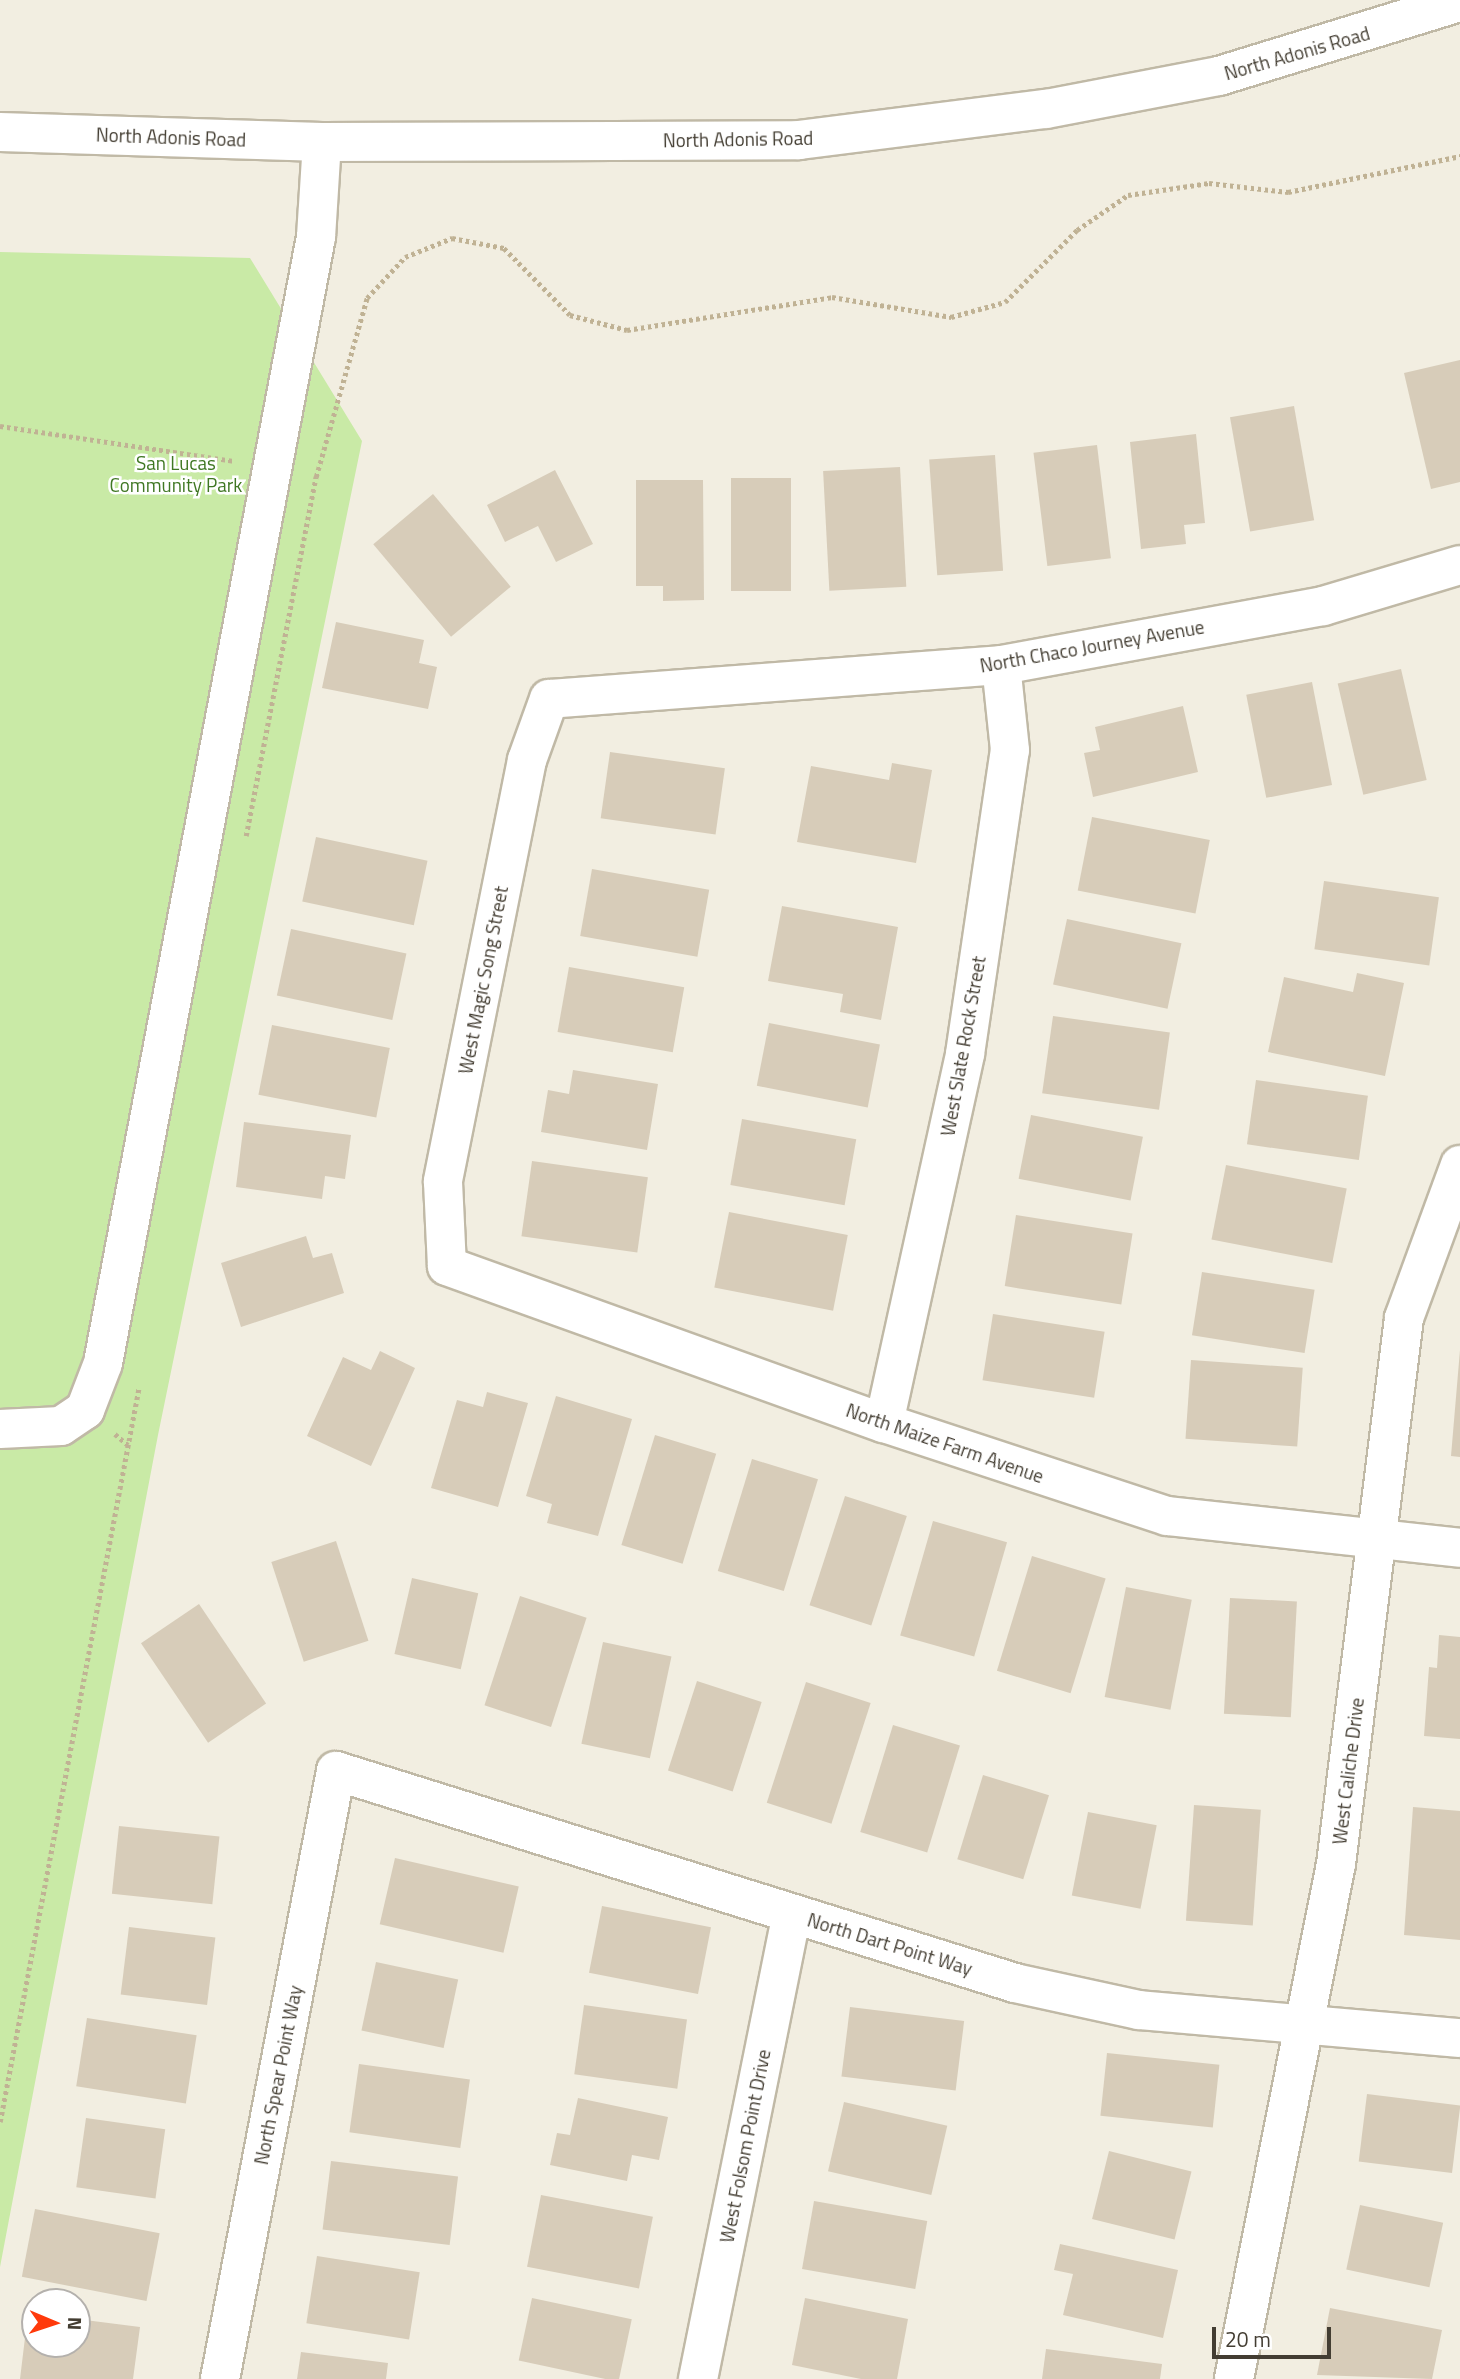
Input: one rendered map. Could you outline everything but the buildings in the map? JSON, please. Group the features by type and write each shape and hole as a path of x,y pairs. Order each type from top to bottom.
{"street":[{"name":"North Adonis Road","path":"0,132 321,142 799,140 1046,110 1219,76 1460,2"},
{"path":"0,1429 61,1426 85,1410 103,1363 316,237 321,142"},
{"name":"North Chaco Journey Avenue","path":"549,699 623,689 1001,665 1323,606 1460,565"},
{"name":"West Slate Rock Street","path":"884,1423 965,1054 1010,750 1001,665"},
{"name":"West Magic Song Street","path":"447,1266 443,1182 527,760 549,699"},
{"name":"West Caliche Drive","path":"1234,2379 1336,1864 1404,1318 1460,1165"},
{"name":"North Maize Farm Avenue","path":"447,1266 884,1423 1167,1516 1460,1548"},
{"name":"North Dart Point Way","path":"335,1771 1014,1983 1139,2010 1460,2038"},
{"name":"North Spear Point Way","path":"220,2379 335,1771"},
{"name":"West Folsom Point Drive","path":"698,2379 792,1914"}],"path":[{"path":"244,845 316,477 367,298 405,257 452,238 504,248 570,315 627,330 832,298 951,317 1005,302 1077,230 1128,195 1209,183 1288,192 1460,156"},
{"path":"0,426 316,477"},
{"path":"0,2122 141,1377"}],"green space":[{"name":"San Lucas Community Park","path":"0,252 250,258 362,441 158,1435 0,2267"}]}
